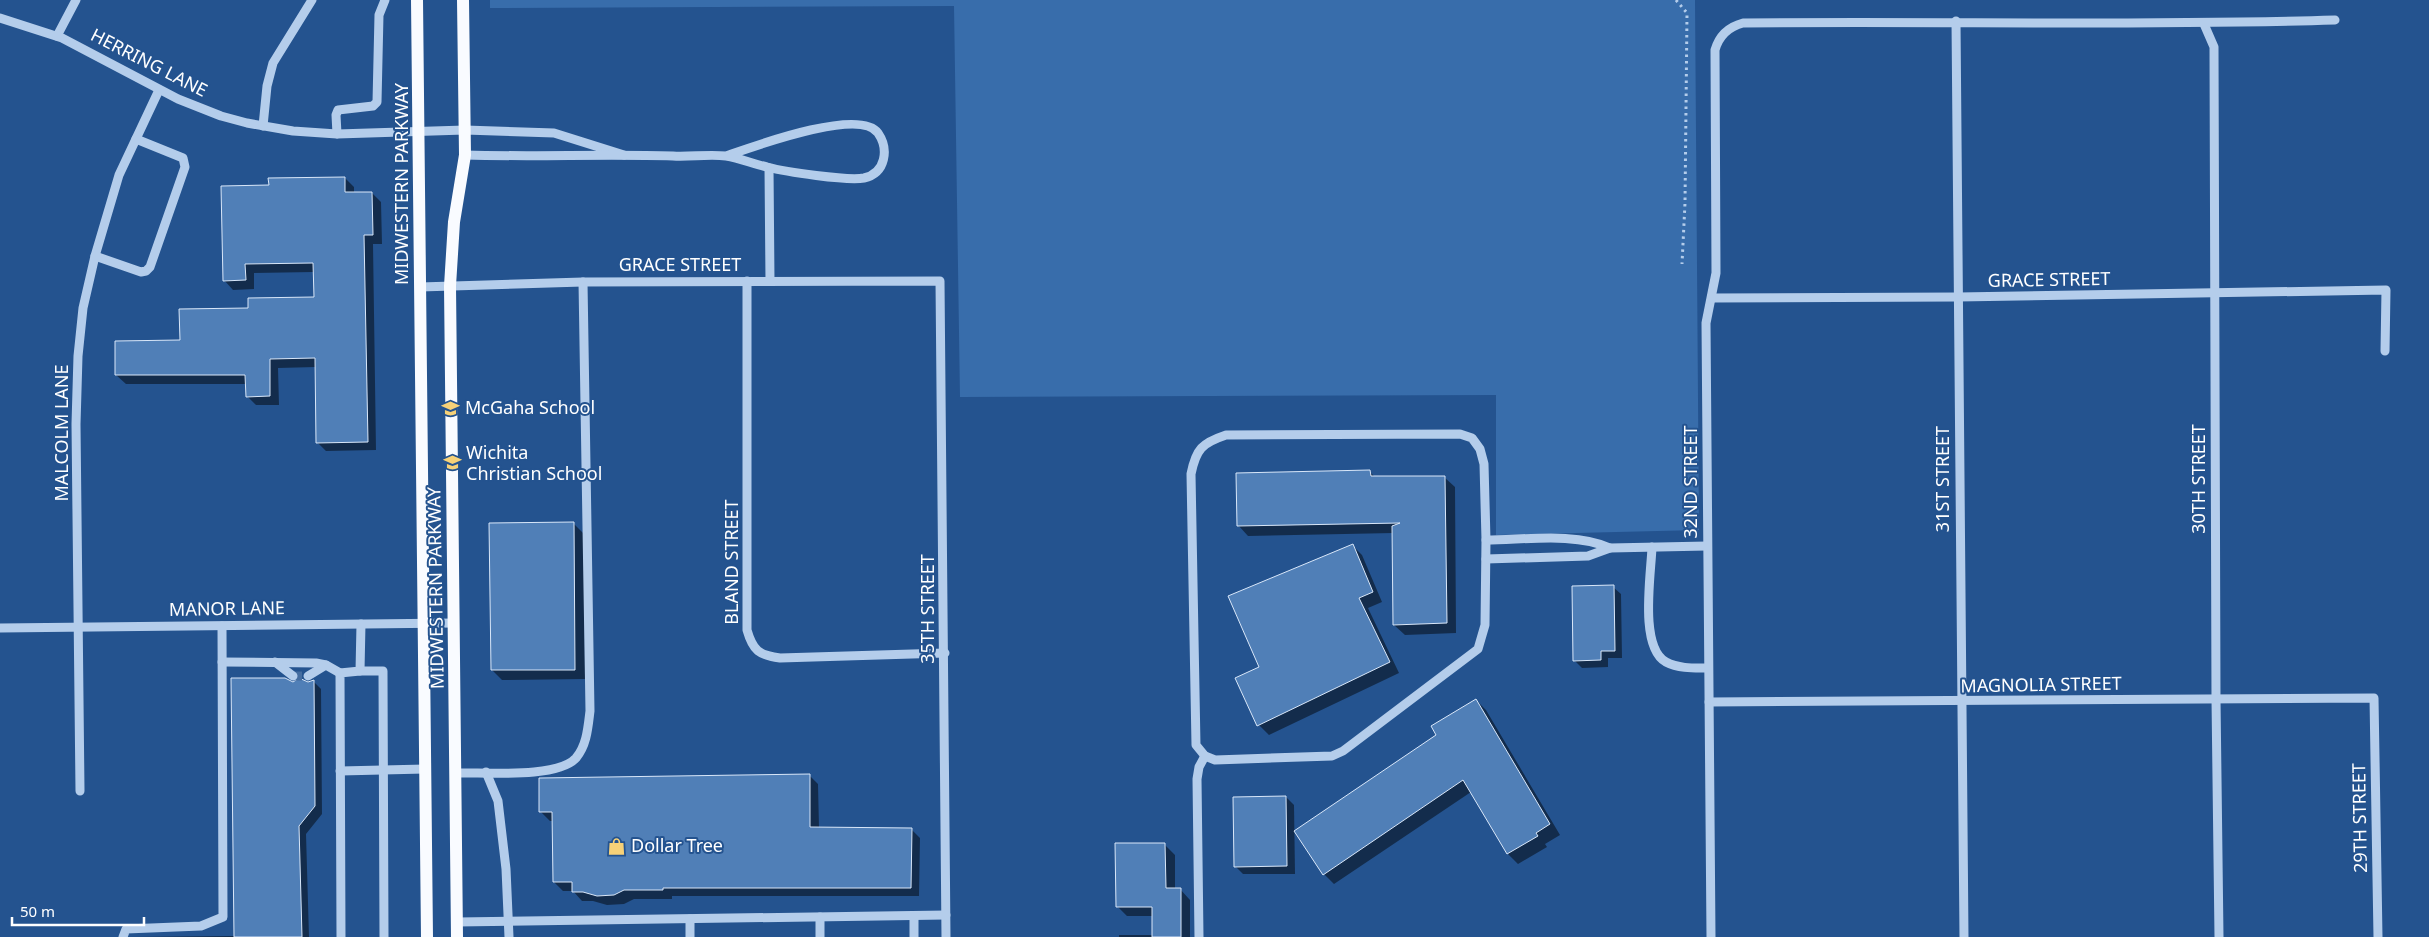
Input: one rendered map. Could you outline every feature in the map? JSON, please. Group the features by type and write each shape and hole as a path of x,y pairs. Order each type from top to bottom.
{"main road":[{"name":"MIDWESTERN PARKWAY","path":"417,0 426,937"},
{"name":"MIDWESTERN PARKWAY","path":"457,937 450,286 454,222 465,155 463,0"}],"street":[{"path":"57,36 76,0"},
{"path":"263,126 267,86 274,63 312,0"},
{"path":"337,134 336,115 338,110 373,106 377,102 379,15 385,0"},
{"name":"HERRING LANE","path":"0,18 57,36 97,55 159,90 221,116 263,126 293,131 337,134 465,130 554,133 624,155"},
{"path":"1956,21 2204,24 2335,20"},
{"name":"32ND STREET","path":"1711,937 1706,323 1712,298 1717,252 1715,50 1718,40 1726,32 1733,26 1743,23 1956,21"},
{"name":"31ST STREET","path":"1956,21 1964,937"},
{"name":"30TH STREET","path":"2204,24 2214,47 2216,700 2219,937"},
{"name":"MALCOLM LANE","path":"80,791 76,424 78,356 83,308 119,175 159,90"},
{"path":"465,155 548,157 624,155 726,156 769,168 842,178 865,178 877,170 885,157 884,142 876,129 859,124 798,132 726,156"},
{"path":"96,256 141,272 146,271 150,267 185,167 183,158 136,140"},
{"path":"769,168 770,281"},
{"name":"BLAND STREET","path":"746,281 747,630 751,642 762,655 780,658 945,653"},
{"name":"GRACE STREET","path":"420,287 583,282 940,281"},
{"name":"35TH STREET","path":"940,281 945,653 946,937"},
{"path":"456,773 545,771 564,767 576,758 586,739 590,711 583,282"},
{"name":"GRACE STREET","path":"1712,298 2214,294 2386,290 2385,351"},
{"path":"1460,434 1472,438 1480,449 1484,464 1486,540 1485,625 1478,649 1343,751 1322,758 1215,760 1205,756 1196,745 1191,474 1194,461 1201,446 1226,435 1460,434"},
{"path":"1486,540 1582,539 1598,542 1610,548"},
{"path":"1526,540 1526,558"},
{"path":"1486,559 1588,556 1610,548 1707,546"},
{"path":"1652,547 1649,635 1654,649 1666,662 1682,667 1708,668"},
{"name":"MANOR LANE","path":"0,628 454,623"},
{"path":"360,671 361,624"},
{"path":"122,937 126,929 201,926 223,917 222,626"},
{"path":"222,662 275,662 326,665 340,673 383,671 384,937"},
{"path":"275,662 293,676"},
{"path":"308,676 326,665"},
{"path":"340,673 341,937"},
{"name":"MAGNOLIA STREET","path":"1709,702 1961,702 2374,698"},
{"name":"29TH STREET","path":"2374,698 2378,937"},
{"path":"1199,937 1197,778 1199,767 1205,756"},
{"path":"340,771 425,769"},
{"path":"486,772 498,801 506,869 508,937"},
{"path":"457,922 946,915"},
{"path":"914,916 914,937"},
{"path":"820,917 820,937"},
{"path":"690,919 690,937"}],"path":[{"path":"1676,0 1687,13 1686,204 1682,264"}],"shaded area":[{"path":"490,0 1695,0 1699,530 1496,535 1496,395 960,397 954,6 490,8"}],"building":[{"path":"345,177 345,192 372,192 373,235 364,235 368,442 316,443 315,358 270,359 270,396 246,397 245,375 115,375 115,341 180,340 179,309 248,308 248,298 314,297 313,263 245,264 246,280 223,281 221,186 269,185 268,178"},
{"path":"1370,470 1371,476 1445,476 1447,623 1393,625 1392,526 1400,523 1237,526 1236,473"},
{"path":"574,522 575,670 491,670 489,523"},
{"path":"1353,544 1373,592 1359,598 1390,662 1257,726 1235,678 1259,667 1228,596"},
{"path":"1614,585 1615,651 1601,651 1601,660 1573,661 1572,586"},
{"path":"231,678 285,678 293,682 299,678 308,682 314,680 315,806 299,826 302,937 234,937"},
{"path":"1476,699 1550,824 1536,833 1538,836 1507,854 1463,780 1323,875 1294,831 1436,735 1431,726"},
{"path":"810,774 810,827 912,828 911,888 663,888 663,890 624,890 614,895 597,896 583,892 572,892 572,882 553,882 552,812 539,812 539,778"},
{"path":"1286,796 1287,866 1234,867 1233,797"},
{"path":"1115,843 1165,843 1166,888 1181,888 1181,937 1152,937 1152,907 1116,907"}],"tunnel":[{"path":"293,676 308,676"}],"place":[{"name":"McGaha School","path":"451,408"},
{"name":"Wichita Christian School","path":"452,463"},
{"name":"Dollar Tree","path":"617,846"}]}
